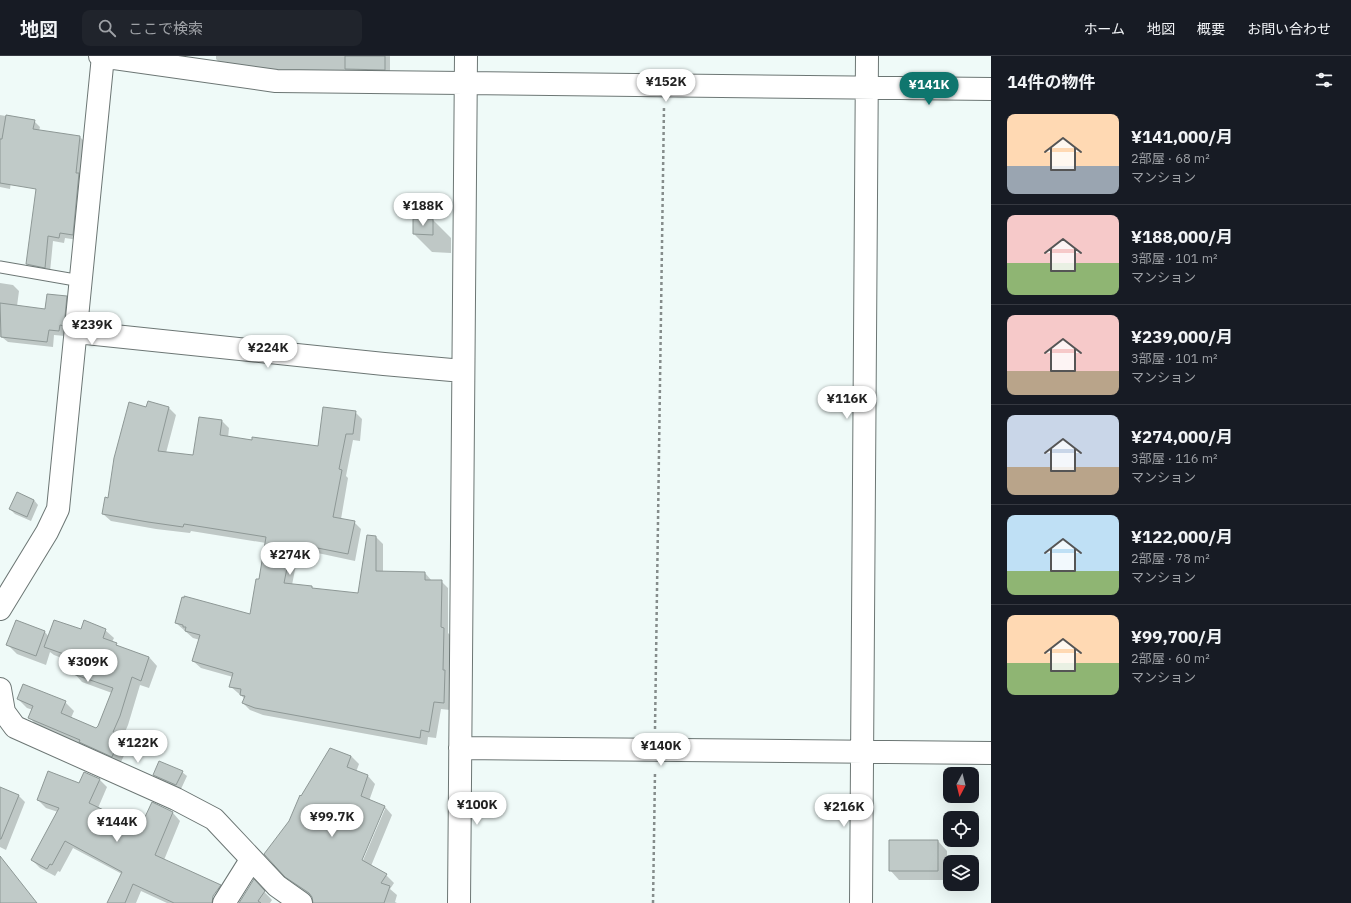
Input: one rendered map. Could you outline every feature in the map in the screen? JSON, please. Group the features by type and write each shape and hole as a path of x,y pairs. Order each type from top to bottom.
{"street":[{"path":"0,609 47,532 58,509 102,56 276,82 991,89"},
{"path":"459,903 466,56"},
{"path":"861,903 867,56"},
{"path":"76,332 463,371"},
{"path":"0,689 4,712 15,727 176,799 214,819 277,886 301,903"},
{"path":"460,748 991,753"},
{"path":"224,903 251,860"}],"lane":[{"path":"0,267 81,281"}],"path":[{"path":"653,903 664,86"}],"building":[{"path":"345,56 385,56 385,70 345,69"},
{"path":"6,115 35,120 33,129 80,136 76,173 79,173 73,235 60,233 59,238 48,236 45,268 26,264 36,189 0,183 0,139 2,139"},
{"path":"413,219 433,219 433,235 413,234"},
{"path":"47,294 67,296 64,326 60,325 59,331 49,330 47,342 1,337 0,303 45,309"},
{"path":"148,401 169,407 158,451 193,455 199,417 222,420 220,435 252,440 252,437 318,446 323,407 356,411 353,434 346,434 339,469 342,470 333,517 355,521 348,554 292,543 284,583 312,586 312,588 358,593 367,535 376,536 376,571 425,572 425,580 442,580 441,627 444,628 444,703 434,702 429,732 421,730 420,738 255,708 242,703 245,696 240,695 241,689 229,687 233,673 192,661 200,635 185,631 186,627 175,623 182,597 184,598 184,596 250,614 256,579 259,579 266,537 184,524 183,527 102,514 105,497 108,498 114,458 129,402 146,407"},
{"path":"17,492 34,500 27,517 9,509"},
{"path":"16,620 45,631 36,656 6,645"},
{"path":"54,620 81,629 84,620 106,629 103,638 117,643 116,645 149,657 141,681 132,677 120,716 113,732 121,736 112,757 79,742 80,740 28,718 33,706 17,699 23,684 66,701 61,713 96,728 98,726 113,688 73,674 78,659 44,647"},
{"path":"330,748 351,756 347,767 368,775 361,796 385,806 362,860 387,874 381,883 390,886 384,903 313,903 312,897 309,893 285,877 264,854 289,821 300,795 301,796"},
{"path":"159,761 183,771 176,785 153,775"},
{"path":"48,771 79,783 84,772 100,779 89,803 139,827 152,802 173,812 155,855 221,885 213,896 212,903 174,903 133,884 125,903 107,903 122,872 65,841 52,865 50,864 47,869 31,860 59,808 37,800"},
{"path":"0,787 19,795 1,839 0,839"},
{"path":"889,840 938,840 938,871 889,871"},
{"path":"0,856 37,903 0,903"},
{"path":"254,879 265,891 258,901 261,903 239,903"}]}
